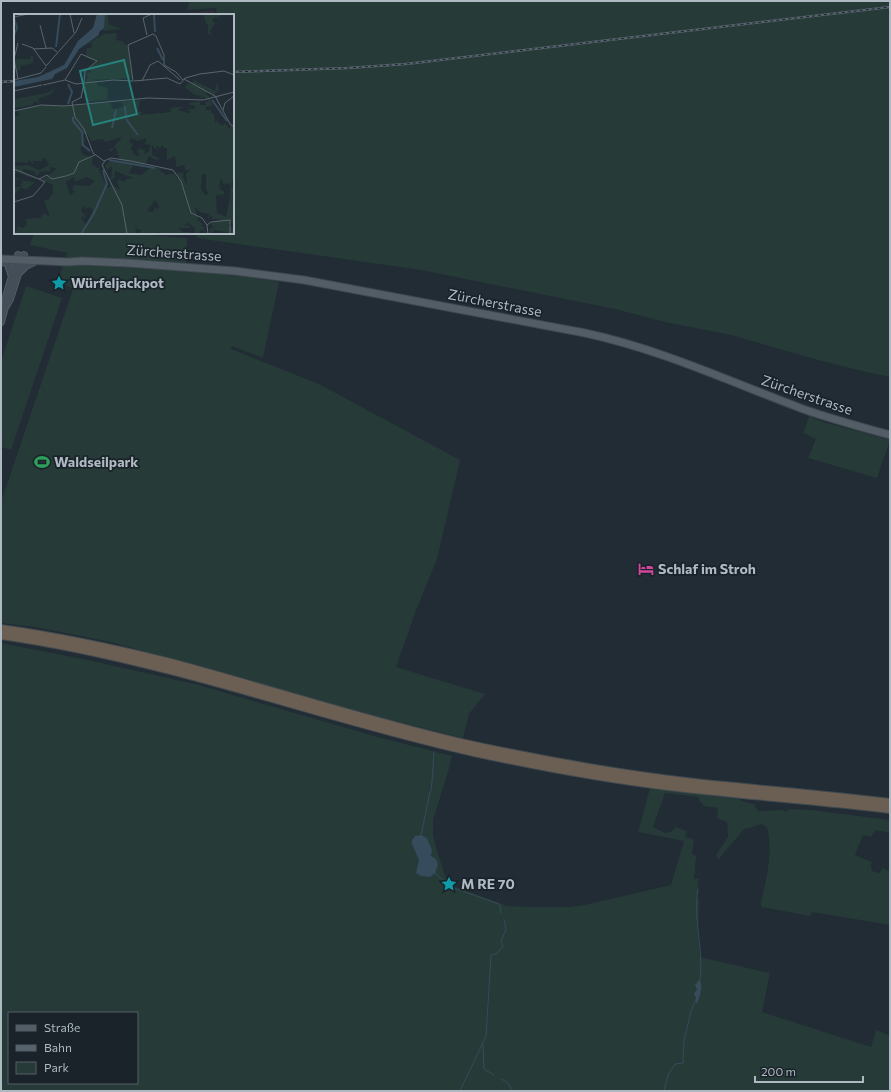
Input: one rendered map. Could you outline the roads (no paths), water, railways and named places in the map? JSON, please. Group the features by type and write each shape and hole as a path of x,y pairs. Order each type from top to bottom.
{"highway":[{"path":"1,629 60,639 132,654 395,726 500,751 633,775 890,809"},
{"path":"1,635 88,650 131,660 214,681 434,743 570,771 637,782 890,803"}],"main road":[{"name":"Zürcherstrasse","path":"1,254 40,260 128,263 235,271 304,280 585,333 624,342 652,351 804,409 839,421 890,435"},
{"name":"Zürcherstrasse","path":"1,260 20,257 70,258 82,261"},
{"path":"5,307 10,299 18,274 20,257"},
{"path":"1,322 12,276 20,257"},
{"path":"1,260 8,264 12,276"},
{"path":"18,274 26,266 40,260"}],"water":[{"path":"421,835 427,838 432,850 431,856 436,859 438,864 435,873 430,877 421,876 416,873 419,860 412,844 412,840 415,836"},
{"path":"699,980 701,983 701,989 697,1003 695,1002 696,997 694,995 697,990 695,985"}],"waterway":[{"path":"431,791 434,752"},
{"path":"421,835 430,792"},
{"path":"435,873 451,887 499,904 501,913"},
{"path":"698,889 697,910 701,956 700,980"},
{"path":"460,1091 486,1036 491,955 497,954 503,946 501,941 506,930 504,920"},
{"path":"664,1091 668,1075 675,1064 683,1063 684,1041 691,1011 695,1002"},
{"path":"483,1045 484,1069 494,1075"},
{"path":"501,1079 507,1082 513,1091"}],"railway":[{"path":"234,72 348,68 406,64 890,7"},
{"path":"1,82 14,81"}],"place":[{"name":"Würfeljackpot","path":"59,283"},
{"name":"Waldseilpark","path":"42,462"},
{"name":"Schlaf im Stroh","path":"646,569"},
{"name":"M RE 70","path":"449,884"}]}
